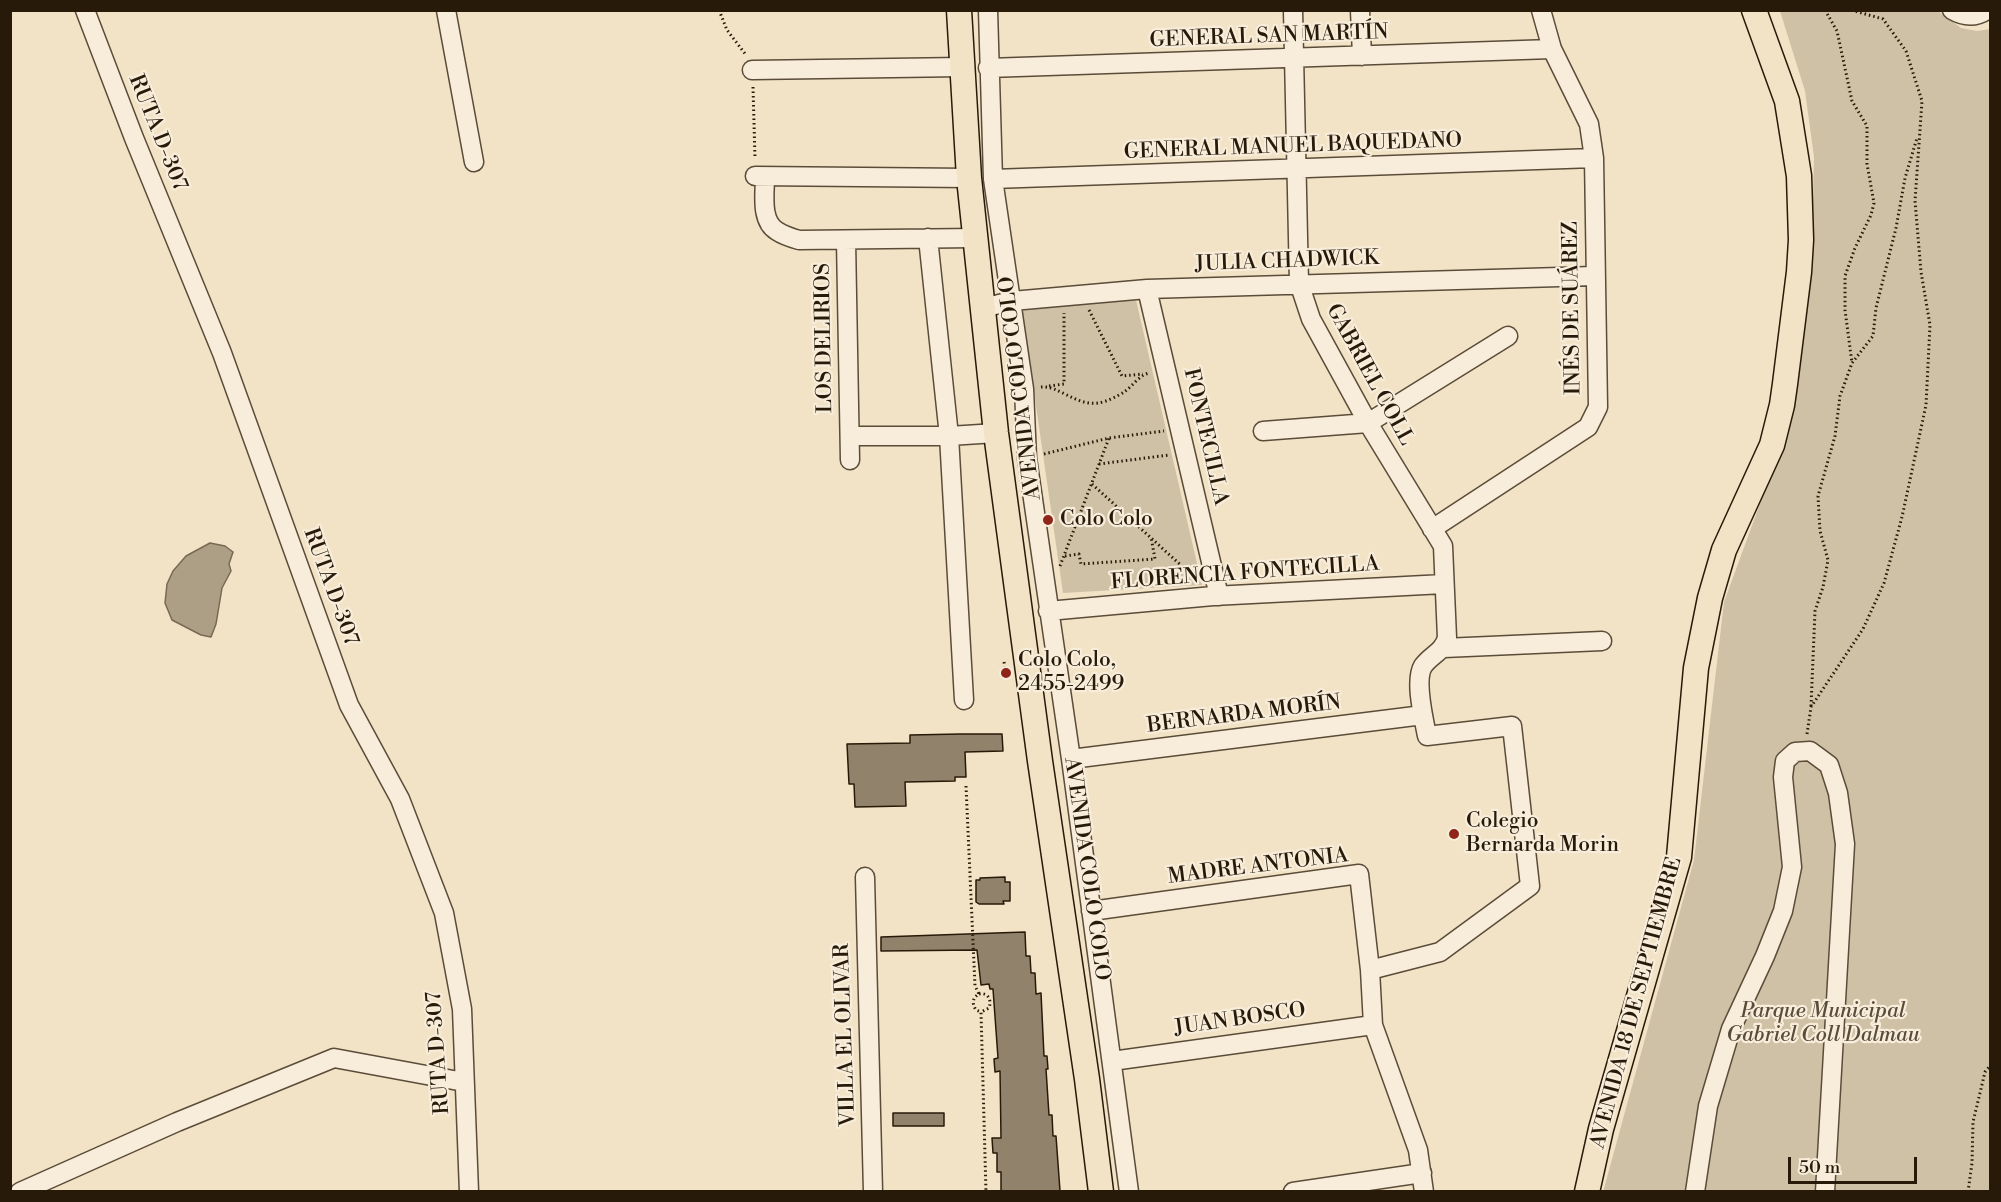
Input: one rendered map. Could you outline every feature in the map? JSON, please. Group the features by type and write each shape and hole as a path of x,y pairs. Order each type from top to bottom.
{"main road":[{"name":"AVENIDA COLO COLO","path":"959,10 969,178 996,433 1101,1191"},
{"name":"AVENIDA 18 DE SEPTIEMBRE","path":"1587,1191 1601,1129 1679,857 1696,668 1710,598 1724,550 1772,445 1785,384 1799,272 1801,240 1799,176 1787,101 1754,10"}],"street":[{"name":"RUTA D-307","path":"85,10 134,138 222,353 349,705 400,799 444,913 462,1009 469,1191"},
{"path":"446,10 474,162"},
{"name":"AVENIDA COLO COLO","path":"988,10 993,179 1024,389 1028,458 1129,1191"},
{"name":"GABRIEL COLL","path":"1293,10 1299,284 1311,320 1368,423 1443,546 1447,631 1444,648"},
{"path":"1360,10 1362,56"},
{"name":"INÉS DE SUÁREZ","path":"1432,529 1588,427 1598,407 1594,276 1594,159 1589,124 1552,49 1541,10"},
{"path":"1952,10 1967,16 1974,16 1987,10"},
{"name":"GENERAL SAN MARTÍN","path":"988,68 1552,49"},
{"path":"752,70 962,67"},
{"name":"GENERAL MANUEL BAQUEDANO","path":"993,179 1594,159"},
{"path":"969,178 760,176 768,222 775,231 799,240 975,238"},
{"path":"928,238 949,436 964,700"},
{"name":"LOS DELIRIOS","path":"846,240 850,460"},
{"name":"JULIA CHADWICK","path":"982,308 1012,301 1147,289 1594,276"},
{"name":"FONTECILLA","path":"1147,289 1186,453 1216,596"},
{"path":"1263,431 1368,423 1508,336"},
{"name":"LOS DELIRIOS","path":"850,436 949,436 996,433"},
{"name":"FLORENCIA FONTECILLA","path":"1048,603 1444,584"},
{"path":"1023,631 1048,603"},
{"path":"1370,970 1440,952 1530,886 1512,726 1426,736 1419,680 1421,670 1432,655 1444,648 1602,641"},
{"name":"BERNARDA MORÍN","path":"1071,759 1423,715"},
{"path":"1695,1191 1708,1106 1731,1029 1783,911 1792,867 1784,777 1785,761 1795,752 1810,751 1829,765 1838,793 1845,844 1825,1191"},
{"name":"MADRE ANTONIA","path":"1091,910 1359,874 1370,970 1373,1025 1418,1150 1423,1182"},
{"name":"VILLA EL OLIVAR","path":"865,877 873,1191"},
{"name":"JUAN BOSCO","path":"1112,1061 1373,1025"},
{"path":"20,1191 177,1122 334,1058 464,1082"},
{"path":"1293,1191 1423,1182"}],"path":[{"path":"719,10 727,30 748,58 752,70 760,176"},
{"path":"1826,10 1837,31 1852,101 1867,126 1867,164 1874,203 1845,276 1845,310 1852,363"},
{"path":"1811,707 1863,629 1884,583 1902,517 1926,405 1930,325 1921,272 1915,201 1922,101 1906,51 1883,19 1851,10"},
{"path":"1810,751 1807,737 1811,707 1815,611 1823,587 1828,560 1820,531 1818,496 1835,436 1840,396 1852,363 1873,336 1876,308 1896,228 1905,178 1919,132"},
{"path":"1073,295 1122,376 1166,371"},
{"path":"1024,389 1064,384 1073,295"},
{"path":"1047,386 1075,400 1099,403 1123,393 1145,373"},
{"path":"1028,458 1109,438 1180,428"},
{"path":"1048,603 1109,438"},
{"path":"1100,464 1186,453"},
{"path":"1092,484 1216,596"},
{"path":"1065,556 1079,554 1081,564 1155,559 1151,537"},
{"path":"966,786 975,986 979,994"},
{"path":"984,993 990,1000 989,1008 981,1012 976,1010 973,1003 979,994 984,993"},
{"path":"981,1012 987,1191"},
{"path":"1968,1191 1972,1163 1973,1122 1984,1072 1990,1066"}],"green space":[{"name":"Parque Municipal Gabriel Coll Dalmau","path":"1780,11 1938,11 1961,28 1977,31 1990,29 1990,1191 1603,1192 1694,860 1724,602 1791,419 1811,280 1814,157 1805,91"},
{"path":"1136,300 1202,585 1063,593 1022,309"}],"shaded area":[{"path":"210,543 225,546 233,552 229,564 231,571 222,588 216,624 211,637 201,635 172,620 165,603 167,584 173,571 186,556"}],"building":[{"path":"1002,734 1003,751 965,752 966,777 955,777 955,781 905,782 906,806 855,807 854,784 849,784 847,744 910,743 910,735"},
{"path":"1005,877 1005,882 1010,882 1010,901 1003,901 1004,904 976,902 976,880"},
{"path":"1025,932 1026,956 1030,956 1031,973 1035,973 1036,994 1041,993 1044,1056 1047,1056 1048,1069 1046,1069 1049,1115 1052,1115 1053,1136 1056,1136 1060,1191 1001,1191 1001,1172 997,1172 997,1153 993,1153 992,1138 1001,1138 1000,1071 995,1072 994,1059 998,1058 993,989 990,989 989,984 981,985 977,950 881,951 881,937"},
{"path":"893,1113 944,1113 944,1126 893,1126"}],"place":[{"name":"Colo Colo","path":"1048,520"},
{"name":"Colo Colo, 2455-2499","path":"1006,673"},
{"name":"Colegio Bernarda Morin","path":"1454,834"}]}
